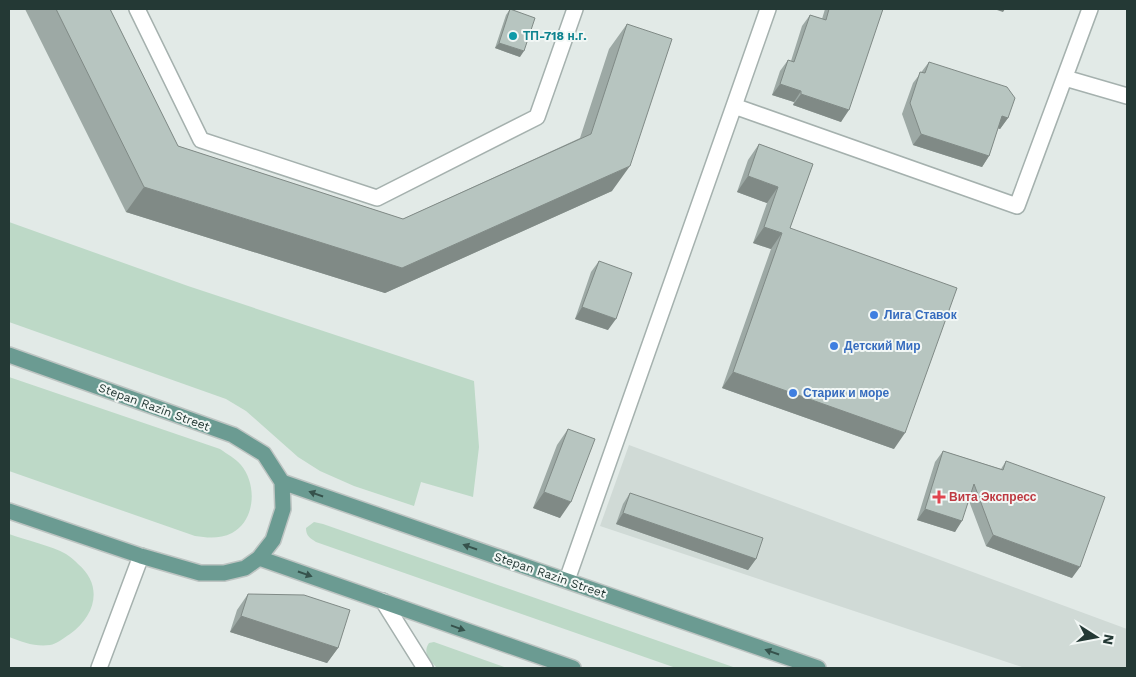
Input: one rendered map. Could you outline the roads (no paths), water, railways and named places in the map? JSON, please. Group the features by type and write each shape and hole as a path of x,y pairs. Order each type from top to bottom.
{"main road":[{"name":"Stepan Razin Street","path":"9,355 233,435 264,454 282,482 818,668"},
{"path":"9,511 141,556 200,572 224,573 245,568 259,558 273,540 283,509 282,482"},
{"path":"259,558 572,668"}],"lane":[{"path":"137,9 201,140 377,198 538,117 575,9"},
{"path":"567,580 768,9"},
{"path":"734,106 1017,206 1090,9"},
{"path":"1065,78 1127,96"},
{"path":"99,668 141,556"},
{"path":"383,601 424,668"}],"place":[{"name":"ТП-718 н.г.","path":"513,36"},
{"name":"Лига Ставок","path":"874,315"},
{"name":"Детский Мир","path":"834,346"},
{"name":"Старик и море","path":"793,393"},
{"name":"Вита Экспресс","path":"939,497"}]}
